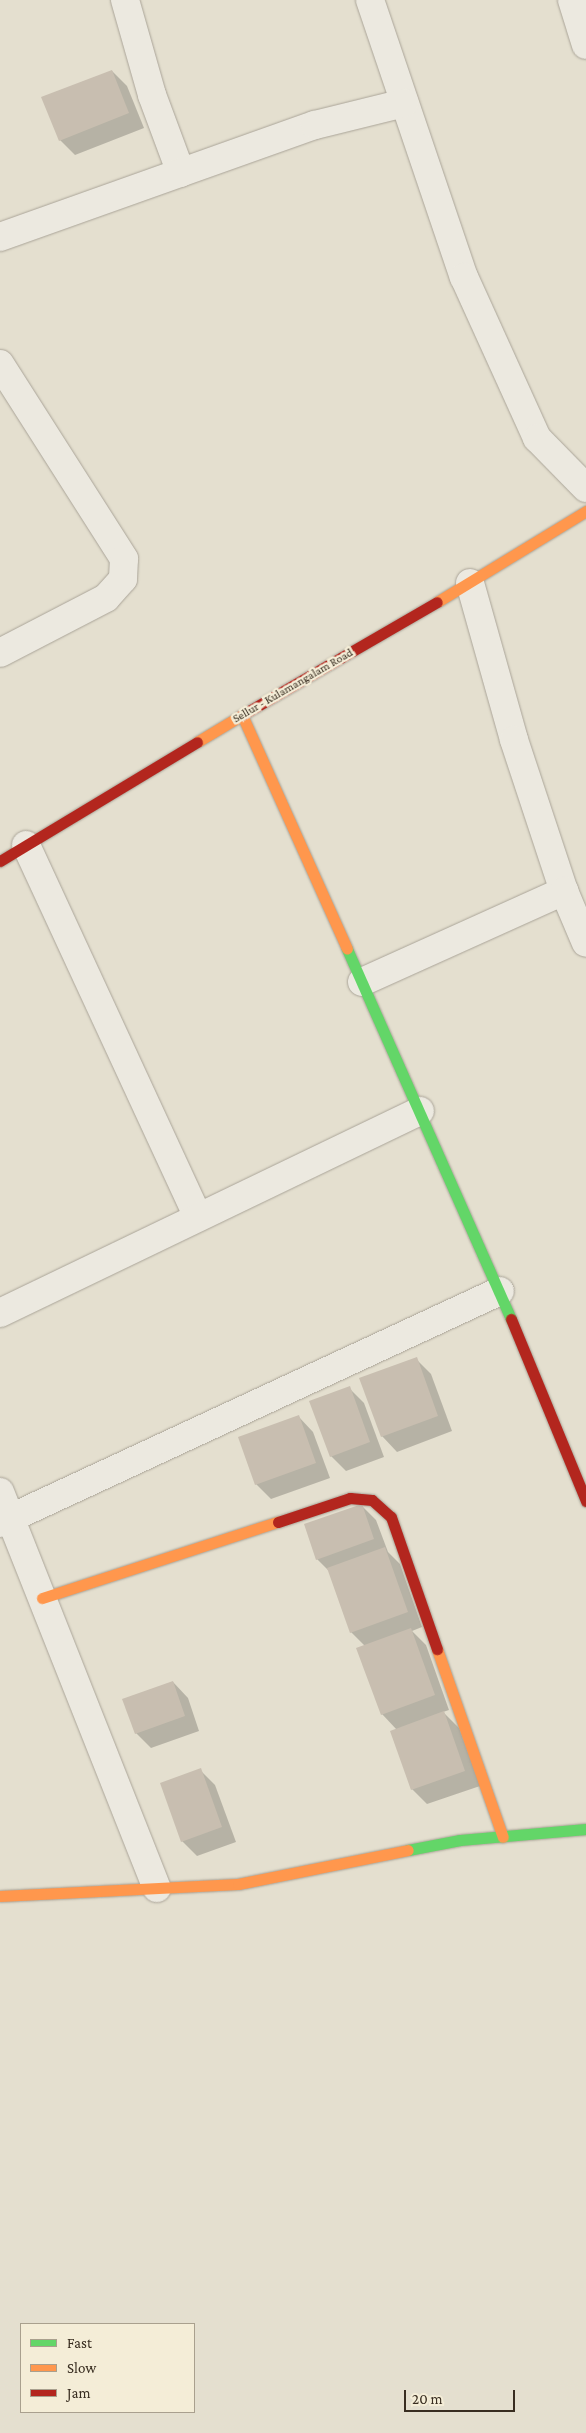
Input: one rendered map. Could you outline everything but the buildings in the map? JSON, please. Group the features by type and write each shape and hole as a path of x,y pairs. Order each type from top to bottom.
{"main road":[{"name":"Sellur - Kulamangalam Road","path":"0,861 242,715 470,583 586,511"},
{"path":"242,715 500,1291 586,1501"},
{"path":"42,1598 350,1498 372,1500 391,1517 503,1837"},
{"path":"0,1896 238,1884 460,1840 586,1830"}],"street":[{"path":"125,0 152,95 181,172"},
{"path":"370,0 464,277 537,438 586,488"},
{"path":"572,0 586,44"},
{"path":"0,237 315,125 404,103"},
{"path":"0,364 124,559 123,580 106,598 0,653"},
{"path":"470,583 514,740 564,891 586,943"},
{"path":"26,845 198,1217"},
{"path":"362,982 564,891"},
{"path":"0,1313 420,1111"},
{"path":"5,1521 500,1291"},
{"path":"0,1492 5,1521 42,1598 157,1888"}],"traffic: fast":[{"path":"347,949 511,1319"},
{"path":"408,1850 460,1840 586,1829"}],"traffic: slow":[{"path":"437,602 586,511"},
{"path":"197,742 242,715 347,949"},
{"path":"42,1598 278,1522"},
{"path":"437,1649 503,1837"},
{"path":"0,1896 238,1884 408,1850"}],"traffic: jam":[{"path":"242,715 437,602"},
{"path":"0,861 197,742"},
{"path":"511,1319 586,1501"},
{"path":"278,1522 350,1498 372,1500 391,1517 437,1649"}]}
